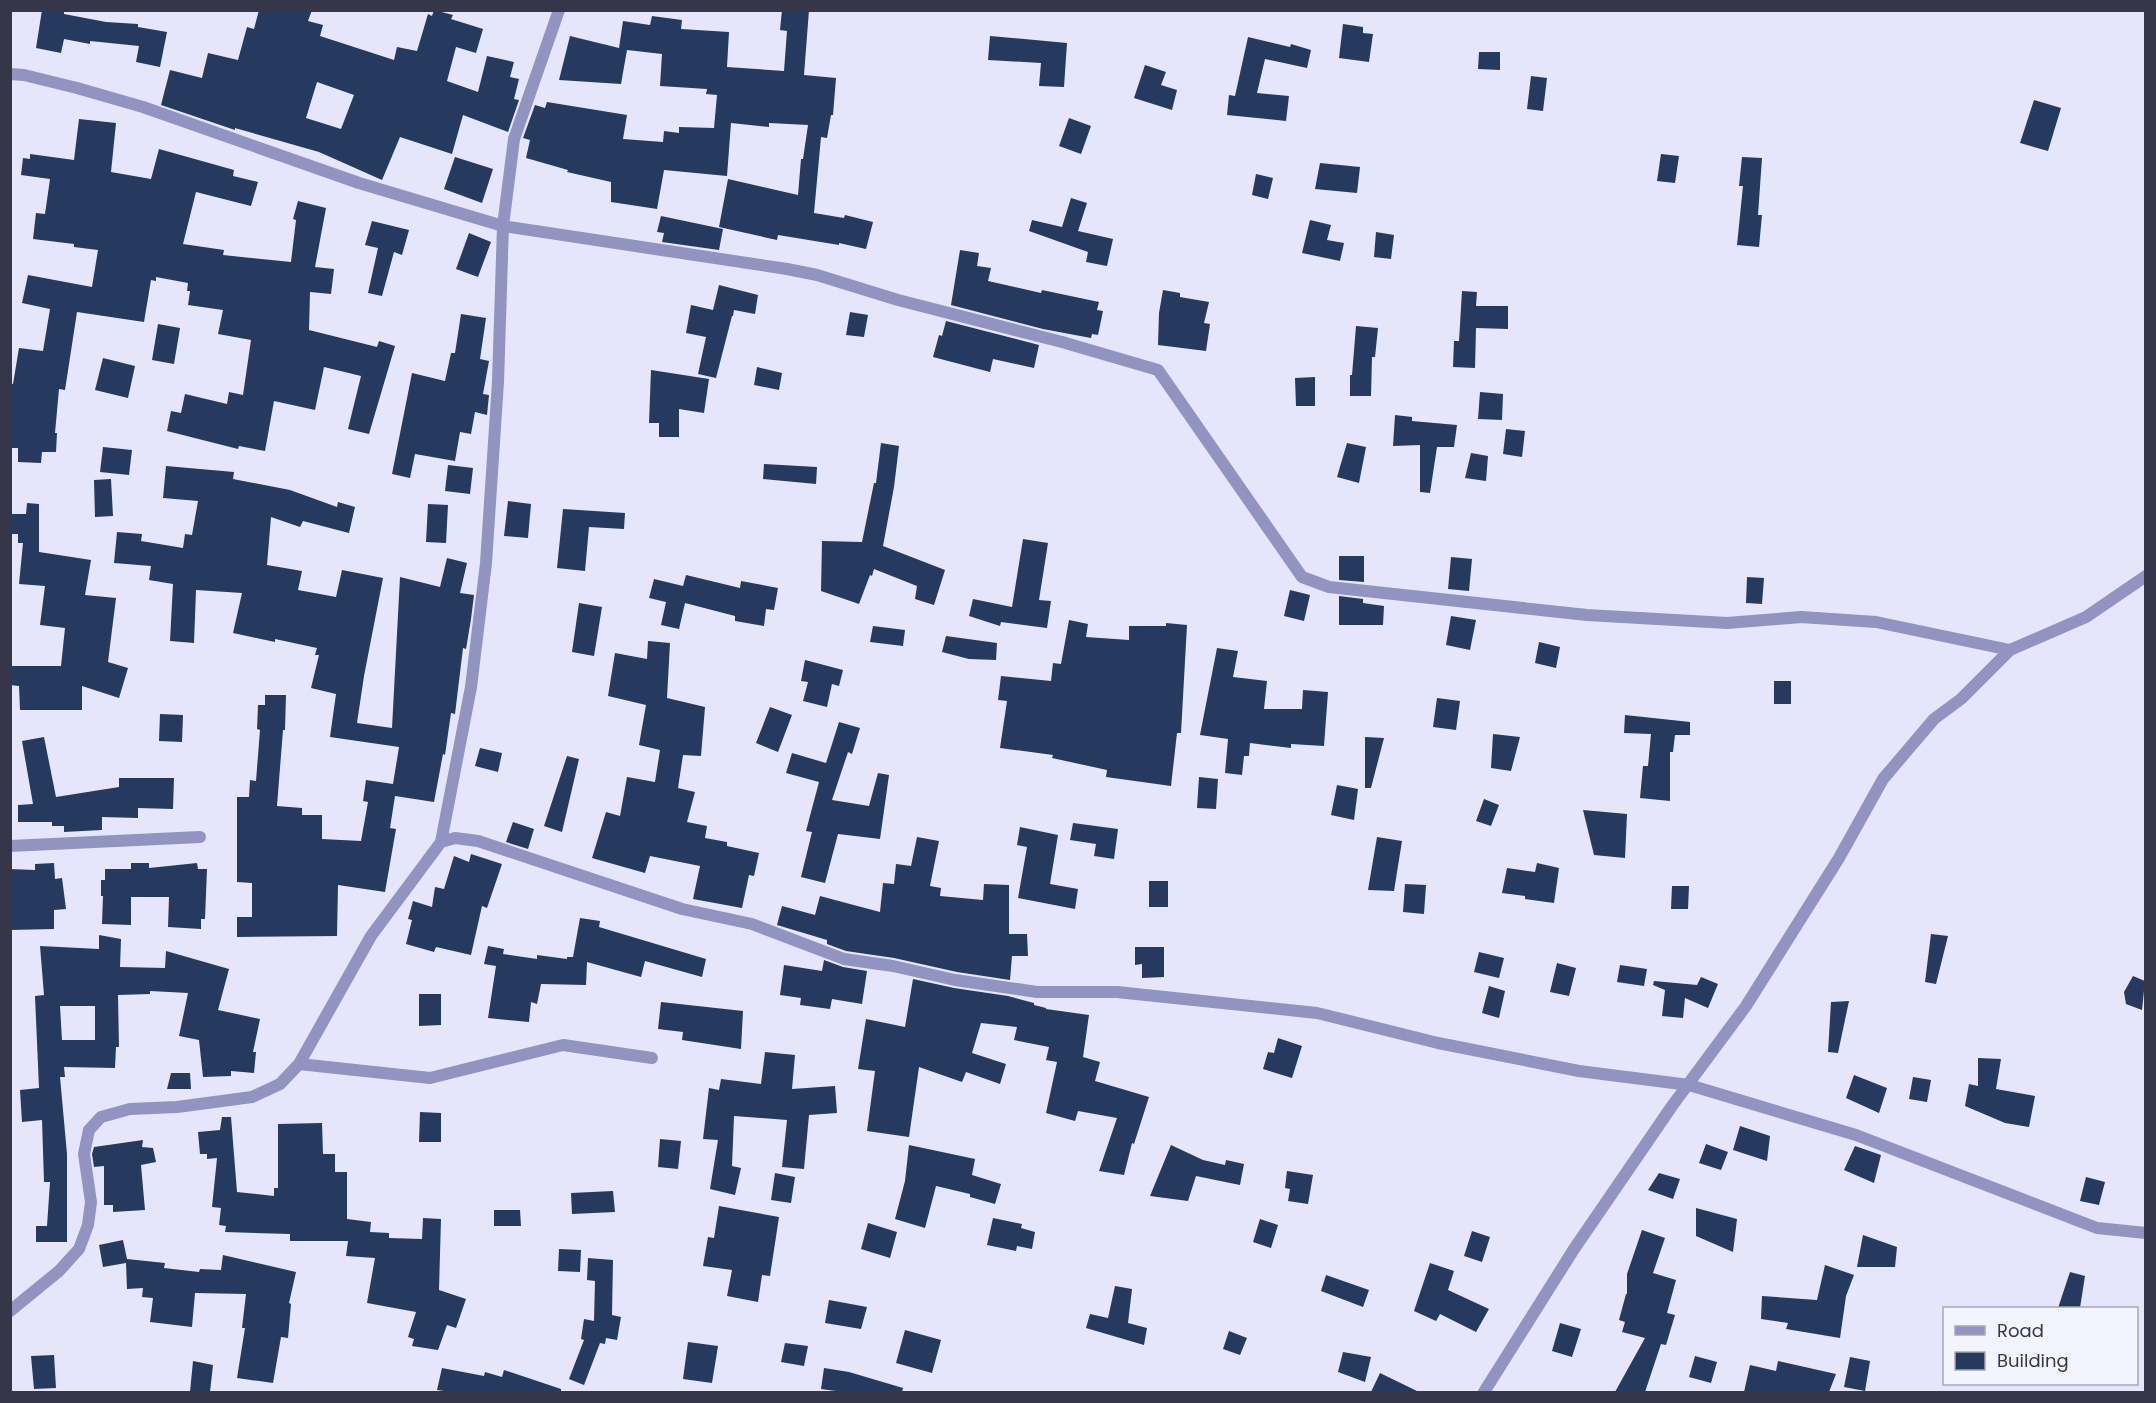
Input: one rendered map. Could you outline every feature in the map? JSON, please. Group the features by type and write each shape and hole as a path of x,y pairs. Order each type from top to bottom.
{"street":[{"path":"10,1311 59,1271 79,1249 87,1225 91,1202 84,1154 89,1130 101,1117 130,1109 177,1107 252,1097 280,1084 299,1064 371,936 441,842 471,687 486,563 498,382 503,226 514,139 559,10"},
{"path":"10,74 24,75 77,88 143,107 359,183 503,226 817,275 859,290 1062,342 1158,370 1302,577 1329,587 1598,616 1727,623 1801,617 1876,622 2010,650"},
{"path":"1484,1392 1574,1249 1672,1106 1752,996 1839,858 1882,779 1934,719 1960,699 2010,650 2086,617 2145,576"},
{"path":"10,846 200,837"},
{"path":"441,842 455,838 478,841 682,909 752,924 844,959 893,966 955,980 1037,992 1117,992 1317,1013 1438,1043 1579,1071 1689,1085 1856,1135 2097,1228 2145,1233"},
{"path":"299,1064 430,1078 563,1045 651,1058"}],"building":[{"path":"42,10 64,10 64,14 106,22 138,24 138,27 167,32 160,67 136,62 139,46 90,41 90,44 64,39 61,53 36,48"},
{"path":"259,10 312,10 308,21 323,25 320,36 394,60 397,47 417,51 428,14 432,16 434,10 453,15 451,19 483,29 476,53 456,47 447,81 478,92 487,56 514,62 510,77 519,79 514,99 519,100 508,132 463,115 452,154 400,137 382,180 319,152 235,128 235,130 161,105 170,70 202,78 208,53 238,60 247,27 254,29","holes":["317,82 354,95 341,129 306,118"]},
{"path":"782,10 809,10 804,75 836,78 833,115 831,115 827,138 821,137 814,213 844,218 845,215 873,222 866,249 778,235 777,240 719,227 728,179 798,195 801,159 803,159 808,125 769,123 769,127 731,123 727,176 664,170 657,209 611,202 611,182 567,172 568,170 526,158 530,140 523,138 535,105 545,108 547,102 627,115 623,139 663,142 664,131 679,133 679,127 714,128 717,95 706,94 707,89 660,86 662,54 627,50 621,84 559,80 570,36 619,48 623,21 650,25 652,16 682,20 681,29 729,32 727,67 784,71 787,31 780,30"},
{"path":"1343,24 1363,27 1363,33 1373,34 1369,62 1339,58"},
{"path":"990,36 1067,43 1064,87 1039,86 1041,63 988,60"},
{"path":"1248,37 1290,47 1291,44 1311,50 1307,68 1265,59 1257,93 1289,96 1286,121 1227,115 1229,95 1235,96"},
{"path":"1479,52 1500,52 1500,70 1478,69"},
{"path":"1145,65 1166,72 1161,85 1177,90 1172,110 1134,98"},
{"path":"1531,76 1547,78 1543,111 1527,109"},
{"path":"2034,100 2061,108 2048,151 2020,143"},
{"path":"1069,118 1091,126 1081,154 1059,146"},
{"path":"79,119 116,123 111,172 151,179 159,149 234,170 233,176 258,182 251,206 196,192 183,244 224,250 223,255 291,262 296,220 293,219 298,201 326,208 315,267 334,269 331,294 310,292 309,330 377,347 379,341 395,346 369,434 348,429 361,376 324,367 315,410 274,401 265,451 239,446 238,449 167,431 171,411 181,413 185,394 227,404 229,392 243,395 251,340 218,334 223,310 188,305 190,291 187,291 188,283 156,277 156,281 151,280 144,322 77,312 65,390 59,389 55,433 57,433 56,452 42,452 41,463 18,462 18,448 11,448 10,384 13,384 19,348 43,351 50,309 22,303 28,275 92,287 98,250 74,247 74,244 33,239 36,213 45,214 50,179 21,175 23,158 30,159 30,154 74,160"},
{"path":"1661,154 1679,156 1675,183 1657,181"},
{"path":"455,157 493,169 482,203 444,189"},
{"path":"1742,157 1762,158 1758,215 1762,215 1759,247 1737,245 1743,186 1739,186"},
{"path":"1320,163 1360,167 1357,193 1315,189"},
{"path":"1256,174 1273,178 1268,199 1252,195"},
{"path":"1071,198 1087,203 1078,231 1113,239 1107,266 1086,262 1088,252 1029,231 1032,220 1062,227"},
{"path":"661,216 723,229 719,250 662,242 664,233 657,232"},
{"path":"1310,220 1331,225 1327,240 1344,243 1340,261 1302,253"},
{"path":"372,221 409,230 402,255 394,252 382,296 368,293 378,248 365,245"},
{"path":"1376,232 1394,235 1391,259 1374,257"},
{"path":"469,233 491,242 478,277 456,269"},
{"path":"960,250 979,253 977,266 991,268 988,281 1041,293 1042,290 1099,302 1097,310 1103,311 1098,335 1092,334 1091,338 1043,329 951,305"},
{"path":"719,285 758,295 755,314 734,310 716,378 698,374 706,337 686,333 691,305 713,310"},
{"path":"1163,290 1180,293 1180,297 1209,302 1204,323 1210,324 1206,351 1158,345 1159,313"},
{"path":"1462,291 1477,292 1476,306 1508,306 1508,329 1476,328 1475,368 1453,367 1454,341 1459,341"},
{"path":"850,312 868,315 864,337 846,335"},
{"path":"461,314 486,318 480,359 489,361 483,394 489,395 487,415 475,412 471,434 460,432 455,461 415,454 410,478 392,474 412,373 445,381 451,353 455,353"},
{"path":"946,321 1039,345 1034,368 993,359 990,372 933,357 939,335 942,336"},
{"path":"158,324 180,328 174,364 152,360"},
{"path":"1356,326 1378,328 1375,357 1372,357 1371,396 1350,396"},
{"path":"103,358 135,366 128,398 95,390"},
{"path":"757,367 782,373 779,390 754,385"},
{"path":"651,370 709,379 704,413 679,409 679,437 659,437 659,423 649,423"},
{"path":"1315,377 1315,406 1296,406 1295,378"},
{"path":"1480,392 1503,394 1502,420 1478,419"},
{"path":"1395,415 1412,417 1412,421 1457,425 1454,447 1437,447 1430,493 1420,492 1420,445 1393,446"},
{"path":"1506,429 1525,431 1522,457 1503,454"},
{"path":"881,443 899,446 883,546 945,570 934,605 915,599 917,586 874,569 859,604 821,591 822,541 862,542 874,483 876,483"},
{"path":"1347,443 1366,447 1359,483 1337,477"},
{"path":"103,447 132,450 129,475 100,472"},
{"path":"1471,453 1488,456 1486,481 1465,478"},
{"path":"764,464 817,467 816,484 763,479"},
{"path":"448,465 473,468 470,494 445,491"},
{"path":"166,466 234,472 233,479 290,490 337,507 338,502 355,507 349,533 303,521 300,527 271,517 267,565 302,571 298,590 336,597 342,570 383,578 357,723 392,728 400,577 440,587 447,558 467,563 460,593 474,595 471,619 466,649 463,648 455,714 451,713 445,755 443,754 434,802 395,796 390,828 396,829 385,892 338,885 337,936 237,937 237,917 252,917 252,883 237,882 237,797 249,797 250,780 256,781 260,730 257,729 258,705 265,705 265,695 286,695 285,730 283,730 277,806 302,808 302,815 322,815 322,839 361,841 368,802 363,801 366,780 393,784 399,747 330,737 336,694 311,688 319,655 315,655 317,648 233,633 242,593 196,590 194,643 170,641 173,584 149,580 151,566 114,563 117,532 142,534 141,541 183,548 185,534 192,535 198,501 163,498"},
{"path":"111,479 113,516 95,517 94,480"},
{"path":"508,501 531,504 528,538 504,536"},
{"path":"27,503 39,504 39,552 91,560 85,595 116,598 108,662 128,668 119,698 82,686 82,710 20,710 19,686 10,685 10,666 61,666 65,628 40,625 45,586 19,584 23,543 18,543 18,534 11,534 11,514 26,514"},
{"path":"428,504 448,505 446,543 426,542"},
{"path":"563,509 625,513 624,529 589,527 585,571 557,568"},
{"path":"1023,539 1048,543 1039,600 1051,601 1047,628 1001,622 1000,626 969,616 973,599 1012,607"},
{"path":"1339,556 1364,556 1364,582 1339,580"},
{"path":"1451,557 1472,559 1469,591 1448,589"},
{"path":"686,575 740,588 741,581 778,588 774,610 766,609 764,626 735,621 735,616 685,603 679,629 661,625 666,602 649,598 654,579 683,586"},
{"path":"1747,577 1764,578 1762,604 1746,603"},
{"path":"1290,590 1310,595 1304,621 1284,616"},
{"path":"1339,596 1363,599 1363,603 1384,606 1383,625 1339,625"},
{"path":"579,603 602,607 594,656 572,652"},
{"path":"1451,616 1476,620 1470,650 1446,645"},
{"path":"1069,620 1088,624 1086,637 1129,640 1129,626 1166,626 1166,623 1187,625 1181,733 1177,733 1171,786 1106,777 1107,770 1052,758 1053,755 1000,748 1007,701 998,700 1001,676 1051,681 1053,663 1061,664"},
{"path":"873,626 905,630 903,646 870,642"},
{"path":"946,636 997,643 996,660 969,659 942,652"},
{"path":"648,641 670,643 667,698 705,707 701,756 683,755 678,788 695,792 687,822 707,826 705,838 727,842 727,846 759,853 754,876 749,875 742,908 693,899 700,866 650,856 645,873 592,858 606,812 620,816 627,777 655,782 660,750 639,745 646,705 608,696 615,653 647,659"},
{"path":"1539,642 1560,647 1556,668 1535,663"},
{"path":"1217,648 1238,651 1233,677 1267,681 1264,709 1302,709 1303,690 1328,692 1324,746 1291,744 1291,748 1250,743 1249,756 1244,756 1242,775 1225,773 1228,739 1200,735"},
{"path":"805,660 843,670 839,686 832,684 827,707 803,701 808,682 801,681"},
{"path":"1774,681 1791,681 1791,704 1774,704"},
{"path":"1437,698 1460,701 1456,730 1433,727"},
{"path":"770,707 792,715 778,752 756,743"},
{"path":"160,714 183,715 182,742 159,741"},
{"path":"1625,715 1690,722 1690,735 1675,735 1673,752 1670,752 1670,801 1640,798 1643,766 1648,766 1651,734 1624,733"},
{"path":"839,722 860,728 852,754 848,752 832,800 869,806 878,773 889,775 880,839 838,834 825,883 801,877 812,832 806,831 819,782 786,773 792,753 826,763"},
{"path":"1493,734 1520,737 1511,771 1491,768"},
{"path":"44,737 56,797 119,787 119,778 174,778 173,809 138,808 138,818 102,817 102,830 64,832 64,826 52,826 52,822 18,822 18,805 33,804 22,741"},
{"path":"1365,737 1384,738 1371,788 1365,788"},
{"path":"480,748 502,753 498,772 475,766"},
{"path":"567,756 579,759 562,832 544,826"},
{"path":"1199,777 1218,779 1216,809 1197,808"},
{"path":"1337,785 1358,789 1354,820 1331,815"},
{"path":"1484,799 1499,805 1491,826 1476,821"},
{"path":"1583,810 1627,814 1625,858 1594,855"},
{"path":"513,822 534,829 528,849 506,842"},
{"path":"1073,823 1118,829 1114,859 1094,856 1096,844 1070,840"},
{"path":"1020,827 1058,835 1050,884 1078,889 1075,909 1018,898 1027,847 1017,845"},
{"path":"917,837 939,841 930,886 941,888 940,896 983,900 984,884 1009,885 1009,934 1027,934 1028,956 1012,956 1010,980 846,951 827,944 827,940 777,925 782,906 815,915 820,896 880,912 883,883 894,884 896,864 911,866"},
{"path":"1377,837 1402,841 1394,891 1368,890"},
{"path":"471,854 502,864 487,908 482,906 471,955 436,947 434,952 406,944 412,920 408,919 413,901 432,907 435,887 444,889 454,856 469,862"},
{"path":"54,863 55,879 62,878 66,909 54,910 54,929 10,930 10,869 35,870 35,864"},
{"path":"131,863 149,863 149,868 197,863 198,869 207,869 205,919 201,919 201,929 168,927 169,897 131,897 131,925 102,924 101,880 105,880 105,869 131,869"},
{"path":"1537,863 1559,868 1554,903 1502,893 1507,868 1535,872"},
{"path":"1149,881 1168,881 1168,907 1149,907"},
{"path":"1405,884 1426,885 1424,914 1403,912"},
{"path":"1672,886 1689,886 1688,909 1671,909"},
{"path":"580,918 600,921 599,927 706,959 702,977 645,961 641,977 587,962 586,985 541,984 537,1004 531,1002 529,1022 488,1018 496,966 484,964 488,946 504,949 503,954 537,959 537,955 567,959 567,957 573,957"},
{"path":"1931,934 1948,936 1936,984 1925,982"},
{"path":"99,935 121,939 120,967 165,968 166,951 229,969 218,1010 260,1019 253,1052 256,1052 254,1073 231,1071 231,1076 203,1077 199,1040 179,1036 188,993 150,991 150,994 118,995 119,1047 116,1047 115,1068 64,1067 65,1077 60,1077 67,1154 67,1242 36,1242 36,1226 47,1226 50,1182 44,1182 42,1120 22,1122 20,1090 39,1088 35,996 44,995 40,946 99,949","holes":["60,1006 95,1006 95,1040 62,1040"]},
{"path":"1135,947 1164,947 1164,977 1142,978 1142,964 1135,965"},
{"path":"1479,952 1504,958 1499,978 1474,972"},
{"path":"824,960 843,967 867,971 862,1004 832,999 830,1009 800,1005 801,998 780,995 784,965 822,971"},
{"path":"1557,963 1576,968 1569,996 1550,992"},
{"path":"1620,965 1647,969 1644,986 1617,982"},
{"path":"2133,976 2145,981 2142,1010 2126,1004 2124,992"},
{"path":"1701,977 1718,984 1708,1008 1685,998 1683,1018 1662,1016 1665,990 1653,985 1654,981 1697,985"},
{"path":"913,979 1008,996 1046,1009 1089,1015 1083,1057 1100,1062 1095,1081 1149,1097 1134,1144 1132,1143 1124,1175 1099,1171 1117,1118 1078,1111 1075,1121 1046,1113 1057,1062 1046,1060 1049,1047 1014,1040 1017,1027 981,1023 972,1053 1006,1064 1000,1084 966,1072 962,1082 919,1067 909,1137 867,1131 875,1071 858,1069 866,1019 905,1027"},
{"path":"1489,986 1505,991 1499,1018 1482,1013"},
{"path":"419,994 441,994 441,1025 419,1026"},
{"path":"1849,1001 1838,1053 1828,1052 1831,1002"},
{"path":"661,1002 743,1011 741,1049 682,1040 683,1032 658,1029"},
{"path":"1278,1038 1302,1046 1292,1078 1263,1069 1268,1052 1274,1053"},
{"path":"765,1052 795,1055 792,1089 835,1086 837,1113 809,1115 804,1169 782,1167 787,1120 734,1116 732,1166 741,1168 735,1195 710,1189 718,1140 703,1139 709,1088 719,1090 721,1079 761,1084"},
{"path":"1978,1058 2001,1059 1996,1089 2035,1096 2029,1127 2005,1123 1965,1106 1969,1084 1978,1086"},
{"path":"171,1073 190,1073 191,1089 167,1089"},
{"path":"1854,1075 1887,1088 1879,1113 1846,1098"},
{"path":"1913,1077 1931,1080 1927,1102 1909,1099"},
{"path":"420,1112 441,1113 441,1142 419,1142"},
{"path":"222,1117 231,1117 237,1192 274,1196 274,1188 278,1188 278,1124 322,1123 323,1154 335,1154 335,1172 347,1172 347,1219 371,1222 370,1232 389,1233 389,1238 422,1239 423,1218 441,1219 439,1290 466,1299 456,1328 447,1325 438,1350 412,1346 414,1339 408,1337 416,1312 367,1303 375,1258 346,1256 348,1241 290,1241 290,1234 225,1232 226,1226 219,1225 221,1208 212,1207 217,1158 207,1159 207,1154 200,1154 198,1132 220,1130"},
{"path":"1740,1126 1770,1136 1767,1161 1733,1150"},
{"path":"660,1139 681,1141 678,1169 658,1167"},
{"path":"143,1140 142,1147 153,1148 156,1162 141,1165 145,1210 113,1212 113,1205 104,1205 104,1166 94,1167 92,1154 94,1147"},
{"path":"1706,1144 1728,1152 1721,1170 1699,1163"},
{"path":"909,1145 975,1159 972,1175 1001,1184 995,1204 970,1197 970,1194 936,1186 925,1228 895,1219 905,1181"},
{"path":"1171,1145 1203,1160 1225,1165 1226,1160 1244,1164 1240,1185 1196,1176 1188,1201 1150,1196"},
{"path":"1855,1146 1881,1155 1874,1183 1844,1170"},
{"path":"1287,1171 1313,1175 1308,1204 1288,1201 1290,1189 1285,1188"},
{"path":"775,1173 795,1177 791,1203 771,1200"},
{"path":"1659,1173 1680,1179 1673,1199 1648,1190"},
{"path":"2086,1177 2105,1182 2099,1205 2080,1201"},
{"path":"613,1191 615,1212 572,1214 571,1193"},
{"path":"719,1206 779,1217 770,1276 762,1275 758,1302 727,1296 732,1270 703,1266 708,1237 714,1238"},
{"path":"1696,1208 1737,1219 1733,1252 1696,1236"},
{"path":"494,1210 520,1210 521,1226 494,1226"},
{"path":"993,1218 1022,1224 1021,1228 1035,1232 1032,1249 1017,1246 1016,1251 987,1245"},
{"path":"1260,1219 1278,1225 1271,1248 1253,1242"},
{"path":"868,1223 897,1232 890,1258 861,1249"},
{"path":"1642,1230 1665,1238 1653,1273 1676,1280 1667,1313 1675,1315 1666,1345 1661,1344 1645,1392 1615,1392 1645,1338 1622,1332 1625,1322 1619,1320 1627,1294 1627,1274"},
{"path":"1472,1231 1490,1237 1482,1262 1464,1256"},
{"path":"1863,1235 1897,1247 1895,1267 1857,1267"},
{"path":"123,1240 127,1259 165,1263 164,1268 199,1272 200,1269 221,1270 223,1255 296,1272 289,1303 291,1304 288,1338 281,1337 273,1383 237,1378 245,1328 242,1328 246,1294 195,1293 192,1327 150,1322 153,1298 142,1297 143,1288 127,1289 126,1263 103,1267 99,1245"},
{"path":"559,1249 581,1250 580,1272 558,1271"},
{"path":"588,1258 613,1260 612,1315 621,1317 617,1340 606,1338 605,1344 600,1343 584,1385 569,1379 584,1340 581,1339 584,1319 594,1321 595,1281 587,1280"},
{"path":"1430,1263 1454,1271 1448,1290 1489,1309 1476,1332 1440,1314 1436,1321 1414,1311"},
{"path":"1825,1265 1854,1275 1846,1296 1840,1338 1786,1329 1788,1323 1761,1319 1762,1296 1817,1300"},
{"path":"2070,1272 2085,1276 2080,1307 2058,1307"},
{"path":"1326,1275 1369,1290 1363,1307 1321,1291"},
{"path":"1115,1286 1132,1289 1128,1323 1147,1328 1144,1345 1086,1328 1090,1314 1108,1318"},
{"path":"829,1300 867,1307 861,1329 825,1323"},
{"path":"1560,1323 1581,1329 1572,1357 1552,1351"},
{"path":"905,1330 941,1340 932,1373 896,1363"},
{"path":"1229,1331 1247,1338 1240,1355 1223,1349"},
{"path":"688,1342 718,1346 712,1383 683,1379"},
{"path":"785,1343 808,1346 804,1366 781,1362"},
{"path":"1343,1352 1371,1357 1365,1382 1338,1372"},
{"path":"54,1355 56,1388 34,1389 31,1356"},
{"path":"1695,1356 1717,1362 1711,1383 1689,1377"},
{"path":"1850,1357 1870,1361 1865,1391 1844,1387"},
{"path":"193,1361 213,1365 210,1392 190,1392"},
{"path":"1778,1361 1836,1374 1829,1392 1744,1392 1750,1365 1776,1371"},
{"path":"442,1368 484,1376 485,1372 502,1377 504,1370 561,1389 561,1392 437,1390"},
{"path":"824,1368 849,1372 903,1388 902,1392 843,1392 821,1389"},
{"path":"1380,1373 1419,1392 1371,1392"}]}
